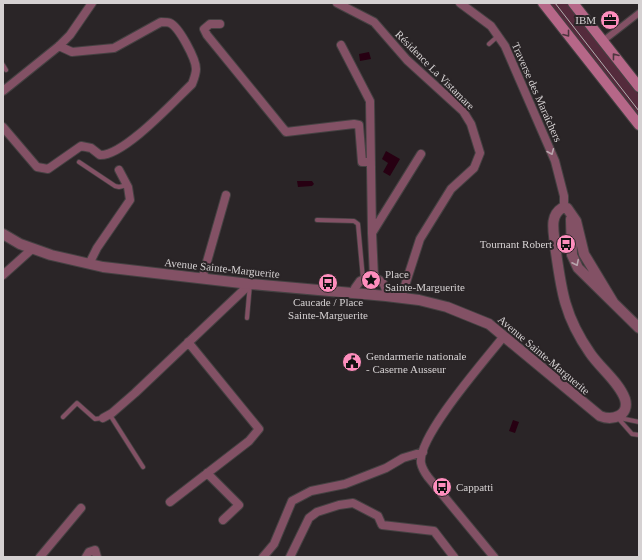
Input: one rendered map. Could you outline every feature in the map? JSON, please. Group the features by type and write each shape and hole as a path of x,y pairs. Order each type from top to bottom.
{"main road":[{"path":"543,3 639,125"},
{"path":"573,3 639,87"}],"street":[{"path":"3,91 59,46 74,30 92,3"},
{"name":"Résidence La Vistamare","path":"337,3 374,22 407,60 463,111 471,124 480,154 474,168 451,189 420,238 401,298"},
{"name":"Traverse des Maraîchers","path":"460,3 486,22 499,35 505,46 555,161 567,209"},
{"path":"603,41 639,13"},
{"path":"3,127 37,167 48,168 81,146 92,148 100,156 108,156 139,134 192,84 195,78 196,68 194,57 176,27 170,22 161,22 114,48 72,52 59,46"},
{"path":"220,24 210,24 204,29 207,35 286,132 354,124 359,125 362,162 371,162"},
{"path":"341,45 370,101 374,277"},
{"path":"372,233 421,154"},
{"path":"89,264 97,248 130,200 130,193 127,184 119,170"},
{"path":"202,278 226,195"},
{"path":"567,209 576,221 582,247 593,270 613,302"},
{"path":"567,209 572,255 578,268 584,276 639,328"},
{"path":"567,209 558,212 553,223 558,268 566,307 577,334 591,355 622,394 626,404 623,412 617,417"},
{"name":"Avenue Sainte-Marguerite","path":"3,234 32,249 89,264 127,270 250,284 386,296 428,302 463,313 489,324 600,416 609,419 617,417"},
{"path":"3,275 32,249"},
{"path":"354,294 357,284 363,279 374,277 379,278 384,285 386,296"},
{"path":"106,416 135,393 250,284"},
{"path":"494,557 428,477 421,463 426,442 446,411 504,336"},
{"path":"170,502 249,441 259,429 188,342"},
{"path":"263,557 274,544 292,501 311,491 346,484 386,468 403,458 423,452"},
{"path":"207,473 239,505 223,520"},
{"path":"290,557 310,518 317,512 339,505 353,503 378,516 382,525 434,531 454,557"},
{"path":"40,557 81,508"},
{"path":"86,557 89,552 95,550 97,557"}],"lane":[{"path":"488,44 499,35"},
{"path":"3,65 6,70"},
{"path":"79,162 115,186 120,187 127,184"},
{"path":"317,220 354,221 358,224 363,279"},
{"path":"584,276 593,270"},
{"path":"247,318 250,284"},
{"path":"63,417 77,403 95,419 106,416 143,467"},
{"path":"617,417 639,422"},
{"path":"617,417 632,434 639,435"}],"shaded area":[{"path":"548,3 567,3 639,95 639,119"},
{"path":"369,52 371,59 360,61 359,54"},
{"path":"386,151 400,159 390,176 383,172 388,163 382,159"},
{"path":"297,181 312,181 314,184 312,186 298,187"},
{"path":"513,420 519,422 515,433 509,431"}],"tram line":[{"path":"555,3 639,111"}],"place":[{"name":"IBM","path":"610,20"},
{"name":"Tournant Robert","path":"566,244"},
{"name":"Place Sainte-Marguerite","path":"371,280"},
{"name":"Caucade / Place Sainte-Marguerite","path":"328,283"},
{"name":"Gendarmerie nationale - Caserne Ausseur","path":"352,362"},
{"name":"Cappatti","path":"442,487"}]}
